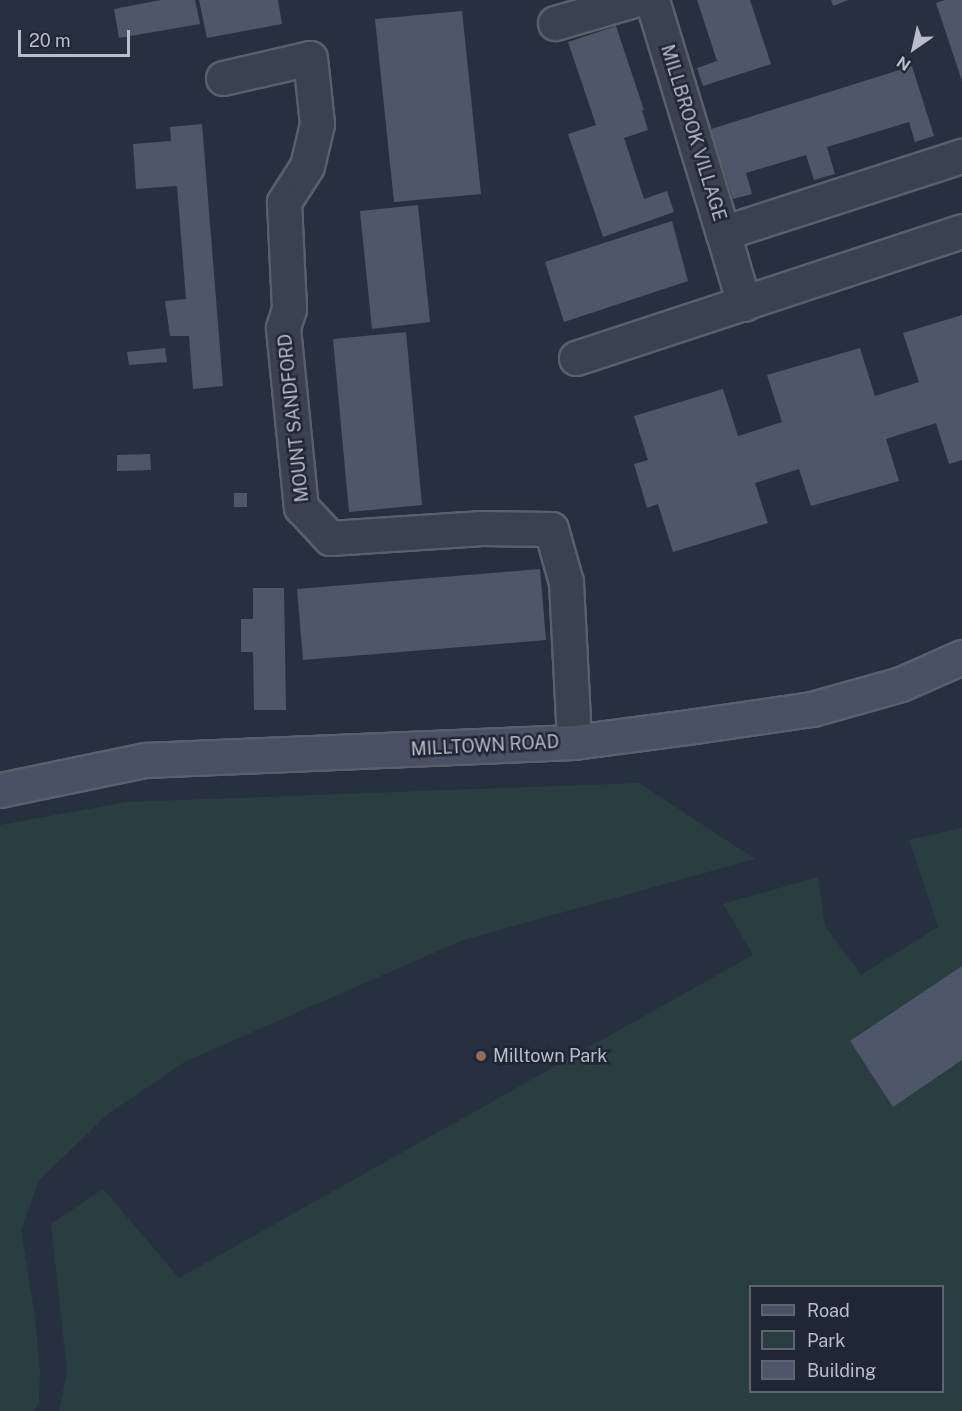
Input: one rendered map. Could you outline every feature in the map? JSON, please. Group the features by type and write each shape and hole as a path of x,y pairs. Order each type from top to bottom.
{"main road":[{"name":"MILLTOWN ROAD","path":"0,790 145,759 574,742 812,709 901,684 962,657"}],"street":[{"path":"555,23 634,0"},
{"name":"MILLBROOK VILLAGE","path":"652,0 723,233 962,156"},
{"name":"MOUNT SANDFORD","path":"223,78 310,58 317,124 308,166 284,202 288,309 283,328 301,507 330,538 482,528 551,529 566,582 574,742"},
{"path":"576,358 962,231"},
{"path":"723,233 744,304"}],"green space":[{"path":"639,783 755,859 463,940 186,1061 108,1114 39,1180 21,1230 35,1317 40,1373 39,1403 34,1411 0,1411 0,825 127,802"},
{"path":"962,828 962,966 850,1042 893,1106 962,1060 962,1411 59,1411 67,1371 51,1224 103,1189 179,1278 753,955 723,904 818,877 825,926 861,975 938,927 909,840"}],"building":[{"path":"161,0 195,0 200,24 119,38 114,9"},
{"path":"199,0 278,0 282,24 207,38"},
{"path":"697,0 750,0 771,64 703,86 697,68 717,61"},
{"path":"831,0 848,0 833,6"},
{"path":"945,0 962,0 962,81 936,3"},
{"path":"462,11 481,194 394,202 375,19"},
{"path":"616,26 644,110 642,110 648,130 624,138 644,199 667,191 674,212 603,237 568,134 596,125 568,42"},
{"path":"912,66 934,136 915,142 909,122 827,147 835,174 814,180 806,155 746,173 752,194 733,199 711,129"},
{"path":"202,124 223,386 193,389 189,336 170,336 165,301 186,299 177,186 136,189 133,144 171,141 170,127"},
{"path":"418,205 430,322 372,329 360,211"},
{"path":"672,221 688,281 564,322 545,262"},
{"path":"962,315 962,460 949,464 936,423 886,439 899,481 811,506 799,469 755,483 768,523 673,552 658,504 647,508 634,464 648,460 634,416 723,389 738,436 782,422 767,375 860,348 875,396 919,382 903,333"},
{"path":"406,332 422,505 349,512 333,339"},
{"path":"165,348 167,362 129,365 127,352"},
{"path":"150,454 151,470 117,471 117,455"},
{"path":"234,493 247,493 247,507 234,507"},
{"path":"540,569 546,640 303,660 297,589"},
{"path":"253,588 284,588 286,710 254,710 253,652 241,652 241,619 253,619"},
{"path":"962,966 962,1060 893,1107 850,1041"}],"place":[{"name":"Milltown Park","path":"481,1056"}]}
